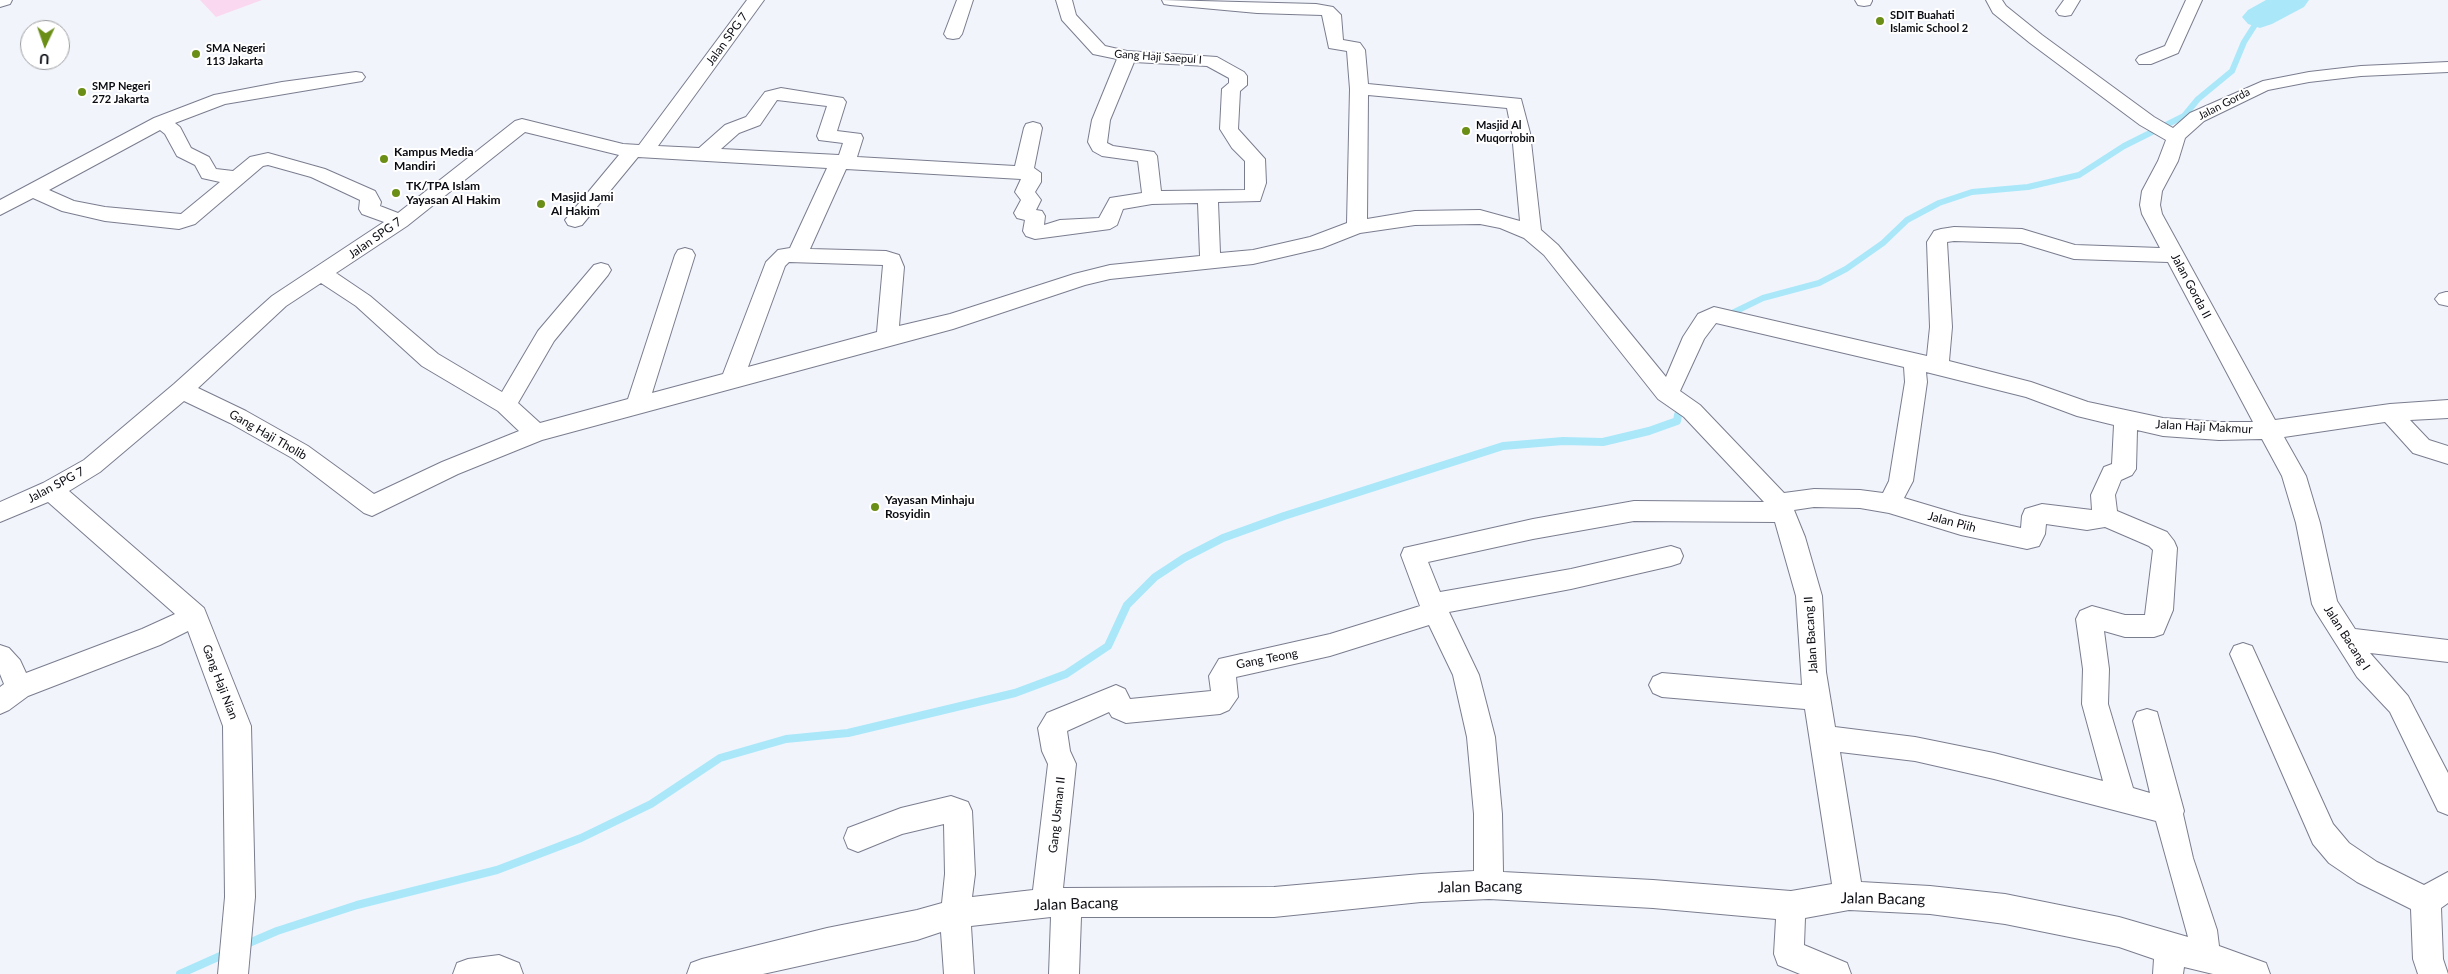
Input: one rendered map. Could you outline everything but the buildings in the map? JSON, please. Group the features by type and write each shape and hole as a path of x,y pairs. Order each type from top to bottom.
{"street":[{"path":"0,2 4,0"},
{"name":"Jalan SPG 7","path":"0,512 51,490 92,466 182,390 279,302 400,221 522,126 638,151 756,0"},
{"path":"953,34 965,0"},
{"name":"Gang Haji Saepul I","path":"1064,0 1068,16 1082,35 1096,48 1127,56 1211,61 1238,76 1238,85 1231,89 1229,129 1239,144 1255,159 1255,194 1249,197 1208,196"},
{"path":"1170,0 1257,4 1327,11 1332,15 1335,44 1354,47 1356,50 1359,89 1357,227"},
{"path":"1994,0 1999,9 2036,40 2147,121 2170,135"},
{"path":"2145,60 2172,49 2193,0"},
{"path":"1127,56 1101,120 1098,142 1100,147 1109,152 1147,156 1152,198"},
{"name":"Jalan Gorda","path":"2170,135 2182,129 2197,117 2262,86 2309,77 2361,71 2448,67"},
{"path":"0,208 161,122 237,94 356,77"},
{"path":"323,274 363,301 430,360 506,405 536,433 887,337 953,321 1081,279 1110,272 1253,257 1291,249 1357,227 1415,218 1464,216 1505,222 1531,233 1521,133 1515,103 1359,89"},
{"path":"703,155 726,133 753,120 771,96 781,94 837,102 825,134 854,138 797,255"},
{"path":"161,122 174,131 184,152 202,161 209,174 236,178"},
{"path":"1023,173 1033,128"},
{"name":"Jalan Gorda II","path":"2170,135 2168,160 2152,191 2150,205 2155,221 2269,430"},
{"path":"575,220 638,151 843,161 1033,174 1025,192 1031,200 1024,213 1035,216 1033,231 1035,232 1050,232 1060,226 1103,224 1110,220 1113,207 1117,203 1152,198 1208,196 1210,261"},
{"path":"31,190 69,206 105,214 179,222 188,219 257,161 268,159 318,173 368,196 371,202 369,209 400,221"},
{"name":"Jalan Bacang II","path":"1531,233 1551,250 1669,395 1692,411 1781,507 1793,537 1809,596 1813,672 1850,896"},
{"path":"1937,366 1941,326 1937,242 1941,236 1954,234 2022,236 2074,252 2174,255"},
{"path":"637,405 685,255"},
{"path":"732,380 776,262 785,255 886,258 892,260 894,267 887,337"},
{"path":"506,405 546,336 601,270"},
{"name":"Jalan Haji Makmur","path":"1669,395 1694,337 1706,319 1724,318 1937,366 2031,390 2085,410 2163,426 2218,431 2269,430 2390,414 2448,409"},
{"path":"1889,503 1901,481 1916,382 1914,361"},
{"name":"Gang Haji Tholib","path":"182,390 238,416 300,452 372,506 450,468 536,433"},
{"path":"2390,414 2421,447 2448,455"},
{"path":"2122,798 2096,704 2096,669 2089,619 2092,617 2125,626 2154,626 2160,610 2165,548 2158,539 2105,517 2103,495 2112,474 2124,469 2126,419"},
{"name":"Jalan Bacang I","path":"2269,430 2294,476 2308,523 2325,604 2366,669 2400,704 2448,802"},
{"name":"Gang Haji Nian","path":"51,490 195,616 237,726 240,897 233,972"},
{"name":"Jalan Piih","path":"1434,608 1429,591 1413,555 1634,511 1781,507 1830,497 1889,503 1962,525 2030,540 2033,534 2034,516 2042,514 2087,520 2098,520 2105,517"},
{"path":"1489,885 1488,814 1481,737 1466,675 1434,608 1670,556"},
{"name":"Gang Teong","path":"1052,728 1056,722 1116,697 1123,710 1220,702 1225,697 1222,676 1228,667 1330,645 1434,608"},
{"path":"0,656 11,668 10,695 115,652 195,616"},
{"path":"2346,639 2448,650"},
{"path":"2243,654 2323,834 2338,853 2367,872 2437,894 2428,959 2433,974"},
{"path":"1662,685 1817,698"},
{"path":"2147,721 2170,810 2180,858 2202,930 2204,956"},
{"name":"Gang Usman II","path":"1052,728 1056,751 1062,764 1062,779 1048,888 1057,904 1064,974"},
{"path":"1823,738 1924,751 1994,766 2170,810"},
{"path":"858,838 901,821 951,809 958,811 960,874 955,913 959,974"},
{"name":"Jalan Bacang","path":"702,974 827,943 917,925 955,913 1057,904 1156,901 1274,902 1411,889 1489,885 1653,894 1791,906 1850,896 1930,900 2005,909 2120,932 2169,962 2204,956 2255,974"},
{"path":"1791,906 1789,954 1836,974"},
{"path":"468,974 499,970 508,974"}],"shaded area":[{"path":"200,0 262,0 216,17"}],"waterway":[{"path":"2260,17 2292,0"},
{"path":"1726,316 1763,298 1819,283 1846,269 1883,243 1907,220 1939,203 1972,192 2028,187 2079,175 2124,146 2184,116 2198,99 2232,71 2244,42 2260,17"},
{"path":"1678,416 1680,403"},
{"path":"242,946 277,931 357,905 497,870 581,838 651,804 720,758 786,739 848,733 1015,693 1066,674 1108,646 1127,605 1155,577 1184,558 1223,538 1284,516 1503,446 1563,441 1603,442 1649,431 1677,421 1678,415"},
{"path":"180,974 227,953"}],"place":[{"name":"SDIT Buahati Islamic School 2","path":"1880,21"},
{"name":"SMA Negeri 113 Jakarta","path":"196,54"},
{"name":"SMP Negeri 272 Jakarta","path":"82,92"},
{"name":"Masjid Al Muqorrobin","path":"1466,131"},
{"name":"Kampus Media Mandiri","path":"384,159"},
{"name":"TK/TPA Islam Yayasan Al Hakim","path":"396,193"},
{"name":"Masjid Jami Al Hakim","path":"541,204"},
{"name":"Yayasan Minhaju Rosyidin","path":"875,507"}]}
